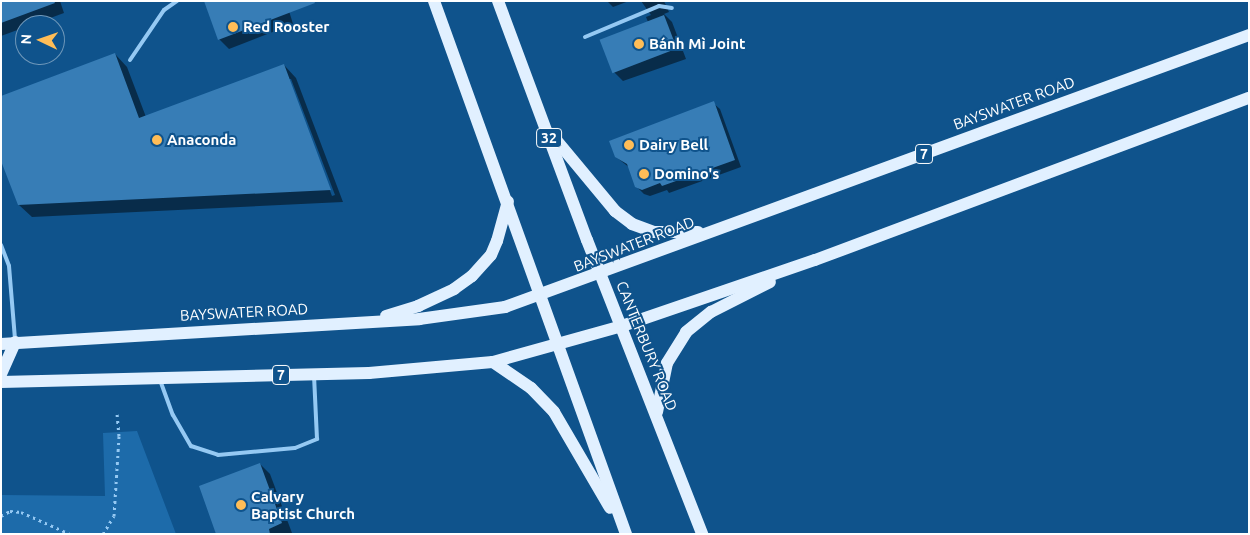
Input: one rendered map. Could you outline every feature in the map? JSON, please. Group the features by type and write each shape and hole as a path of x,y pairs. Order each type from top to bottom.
{"main road":[{"path":"434,1 508,202 539,295 626,534"},
{"name":"CANTERBURY ROAD","path":"498,1 600,275 657,414 702,534"},
{"name":"BAYSWATER ROAD","path":"1,344 367,322 505,307 600,275 1249,35"},
{"name":"7","path":"1,382 158,376 314,375 414,371 493,362 558,346 622,326 815,260 1249,98"},
{"path":"544,125 614,211 632,224 654,232 682,234 715,231"},
{"path":"367,322 418,306 454,289 472,276 494,248 508,202"},
{"path":"657,414 667,364 686,332 711,312 815,260"},
{"path":"1,374 15,342"},
{"path":"493,362 531,388 554,412 626,534"}],"lane":[{"path":"130,60 164,10 177,1"},
{"path":"585,37 659,6 672,8"},
{"path":"1,245 9,266 15,342"},
{"path":"158,376 173,415 191,446 218,455 296,448 317,440 314,375"}],"path":[{"path":"103,534 114,516 119,436 117,414"},
{"path":"1,516 10,511 21,512 70,534"}],"shaded area":[{"path":"137,431 176,534 1,534 1,495 105,496 103,433"}],"building":[{"path":"1,1 54,1 55,3 23,15 15,15 15,18 1,23"},
{"name":"Red Rooster","path":"204,1 314,1 315,3 218,40"},
{"name":"Bánh Mì Joint","path":"664,15 677,49 612,73 600,40"},
{"name":"Anaconda","path":"115,53 139,118 284,64 331,190 18,205 1,161 1,96"},
{"path":"714,101 735,160 662,186 660,183 642,190 635,187 627,164 615,157 609,141"},
{"name":"Calvary Baptist Church","path":"260,463 282,523 269,529 270,534 216,534 199,486"}],"place":[{"name":"Red Rooster","path":"233,27"},
{"name":"Bánh Mì Joint","path":"639,44"},
{"name":"Anaconda","path":"157,140"},
{"name":"Dairy Bell","path":"629,145"},
{"name":"Domino's","path":"644,174"},
{"name":"Calvary Baptist Church","path":"241,505"}]}
